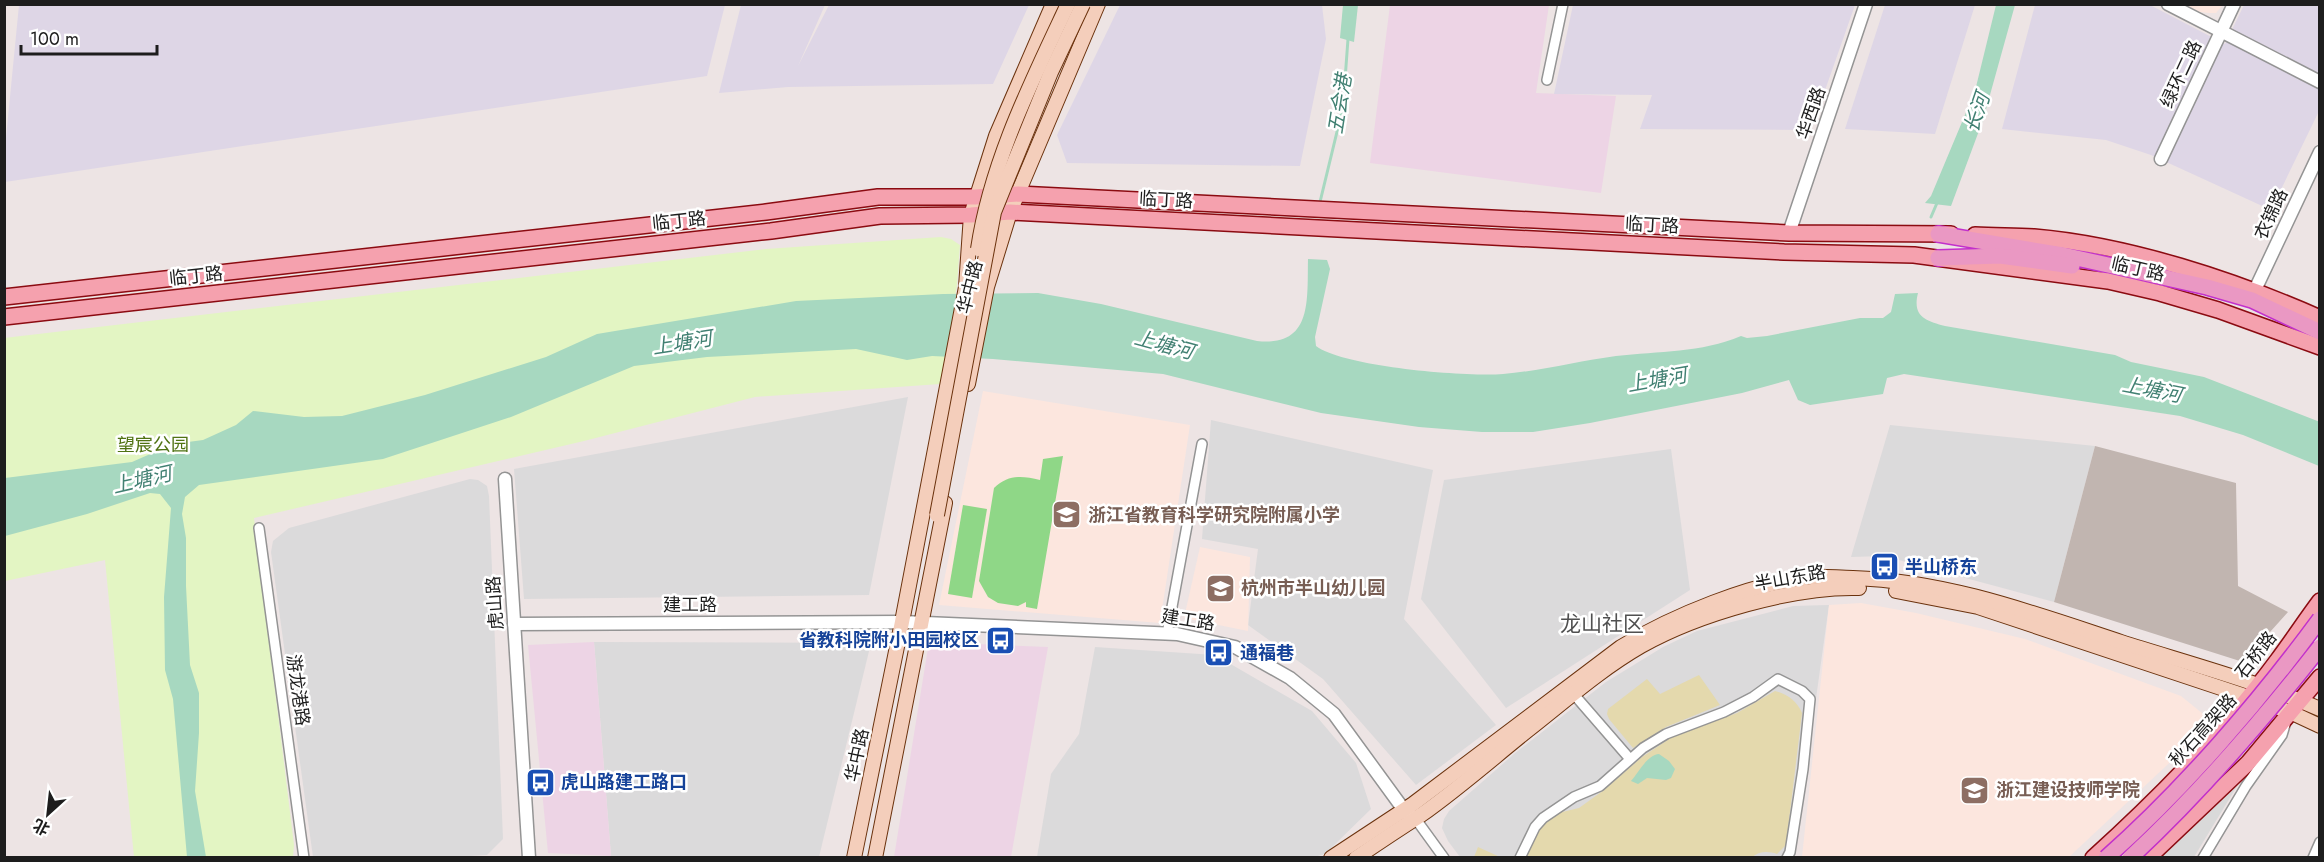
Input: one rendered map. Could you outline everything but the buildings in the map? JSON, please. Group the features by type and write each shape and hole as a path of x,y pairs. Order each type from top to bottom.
{"highway":[{"path":"1938,234 2000,250 2204,293 2261,313 2319,345"},
{"path":"1938,258 2000,250 2125,267 2252,300 2319,332"},
{"name":"秋石高架路","path":"2106,858 2196,768 2280,673 2319,619"},
{"name":"秋石高架路","path":"2130,858 2207,781 2291,684 2319,647"}],"main road":[{"name":"华中路","path":"854,858 909,589 966,286 971,215 975,197 996,136 1053,4"},
{"name":"华中路","path":"926,593 934,514 984,212 996,170 1029,88 1068,4"},
{"name":"华中路","path":"909,589 934,514 994,212 1051,72 1083,4"},
{"name":"华中路","path":"875,858 987,287 1017,194 1098,4"},
{"name":"临丁路","path":"4,297 766,212 878,197 975,197 1017,194 1789,233 2034,237 2114,250 2226,281 2319,318"},
{"name":"临丁路","path":"4,317 771,231 880,216 1010,212 1938,258 2108,281 2160,293 2252,321 2319,345"},
{"name":"半山东路","path":"1356,858 1409,814 1571,691 1641,646 1683,626 1770,598 1842,587 1881,588 1978,607 2252,692"},
{"name":"石桥路","path":"2093,858 2125,829 2181,771 2252,692 2319,601"},
{"path":"2148,858 2248,763 2319,677"},
{"path":"2295,706 2319,689"},
{"path":"2252,692 2295,706 2319,709"},
{"path":"2295,706 2319,726"},
{"name":"半山东路","path":"1331,858 1409,814"}],"street":[{"path":"1547,80 1563,4"},
{"name":"华西路","path":"1789,233 1866,4"},
{"path":"2168,4 2319,82"},
{"name":"绿环二路","path":"2161,159 2234,4"},
{"name":"衣锦路","path":"2254,292 2319,152"},
{"path":"1167,634 1202,444"},
{"name":"虎山路","path":"505,478 529,858"},
{"name":"游龙港路","path":"259,528 304,858"},
{"name":"建工路","path":"514,624 902,622 1167,634 1235,647 1290,678 1334,714 1409,814"},
{"path":"1520,858 1535,827 1543,818 1574,797 1600,786 1643,748 1666,734 1724,712 1753,697 1778,679 1802,691 1810,699 1803,769 1790,852 1787,858"},
{"path":"1571,691 1630,759"},
{"path":"2203,858 2246,786 2282,735 2295,706"},
{"path":"1409,814 1444,858"},
{"path":"2313,858 2319,842"}],"shaded area":[{"path":"1573,4 1855,5 1811,130 1640,129 1652,95 1554,94"},
{"path":"2223,4 2216,13 2200,12 2186,5"},
{"path":"19,5 725,5 707,76 5,182 5,148"},
{"path":"741,5 825,5 798,66 829,5 1029,5 993,84 788,87 719,93"},
{"path":"1120,5 1322,5 1326,39 1300,166 1067,163 1057,135"},
{"path":"1390,5 1549,5 1536,93 1616,96 1601,193 1370,163"},
{"path":"1885,5 1975,5 1935,134 1845,129"},
{"path":"2035,5 2150,5 2225,44 2244,5 2319,5 2319,111 2271,210 2151,155 2106,140 2002,129"},
{"name":"浙江省教育科学研究院附属小学","path":"983,391 1190,425 1160,623 939,605"},
{"path":"908,397 869,595 524,599 514,469"},
{"path":"1211,420 1433,470 1404,619 1496,725 1416,785 1323,679 1248,625 1258,549 1202,539"},
{"path":"1890,425 2095,446 2054,602 1884,556 1851,557"},
{"path":"2095,446 2236,483 2238,586 2288,612 2243,662 2054,602"},
{"path":"1671,449 1690,590 1506,708 1421,599 1444,480"},
{"path":"470,479 478,480 487,486 489,496 503,839 487,855 435,858 313,857 271,552 273,541 289,528"},
{"name":"杭州市半山幼儿园","path":"1200,547 1250,557 1248,631 1184,618"},
{"name":"浙江建设技师学院","path":"1861,603 1916,613 2025,639 2181,696 2213,722 2069,857 1802,857 1829,605"},
{"path":"1829,605 1794,857 1460,857 1448,841 1442,828 1449,811 1514,754 1606,682 1663,647 1697,631 1793,606"},
{"path":"594,642 871,643 819,857 611,856"},
{"path":"594,642 611,856 548,853 528,645"},
{"path":"929,642 1048,647 1011,857 894,857"},
{"path":"1095,647 1215,655 1312,711 1356,763 1371,809 1325,854 1314,857 1037,857 1051,774 1079,734"},
{"path":"1699,675 1720,705 1666,727 1633,748 1609,719 1608,709 1647,679 1660,694"},
{"path":"1775,691 1791,699 1802,713 1786,845 1777,854 1764,852 1751,858 1525,858 1539,826 1554,814 1579,808 1642,757 1672,737 1737,713"},
{"path":"2248,768 2194,857 2150,858"},
{"path":"1478,847 1500,857 1474,857"}],"green space":[{"name":"望宸公园","path":"941,237 951,239 960,245 957,285 940,384 755,397 584,441 254,518 294,845 293,857 134,857 105,560 5,581 4,338 766,249"},
{"path":"1063,456 1037,609 1026,607 1026,602 1018,606 998,603 988,597 979,581 994,488 1010,478 1040,480 1043,459"},
{"path":"963,505 987,509 972,598 948,594"}],"water":[{"path":"1343,5 1358,5 1354,42 1340,38"},
{"path":"1996,5 2015,5 1983,120 1951,206 1925,203 1931,196 1975,91"},
{"name":"上塘河","path":"1308,259 1327,260 1330,269 1315,337 1316,346 1352,360 1435,372 1485,375 1517,373 1616,356 1711,346 1741,336 1747,338 1767,336 1860,318 1883,318 1891,312 1895,294 1918,293 1919,313 1927,320 1938,324 2115,355 2131,362 2204,377 2320,422 2319,466 2243,435 2180,416 1904,374 1887,378 1883,394 1810,405 1798,400 1789,380 1742,393 1590,423 1533,432 1482,432 1419,427 1321,413 1163,374 993,359 932,356 907,360 856,349 707,357 634,366 511,417 383,459 199,485 185,497 182,514 186,538 190,665 199,693 195,791 206,857 187,857 173,699 165,670 164,597 171,508 160,494 150,493 87,514 5,536 5,478 132,462 173,444 203,440 236,425 253,411 304,417 342,416 425,395 546,357 597,334 796,301 943,294 1038,293 1101,304 1257,341 1275,341 1288,336 1297,329 1303,318 1306,305"},
{"path":"1659,754 1675,769 1671,778 1666,780 1647,778 1638,784 1631,781 1651,757"}],"waterway":[{"name":"五会港","path":"1320,202 1343,107 1348,39"},
{"name":"长河","path":"1931,217 1937,203"}],"place":[{"name":"浙江省教育科学研究院附属小学","path":"1067,515"},
{"name":"半山桥东","path":"1884,567"},
{"name":"杭州市半山幼儿园","path":"1220,588"},
{"name":"省教科院附小田园校区","path":"1000,640"},
{"name":"通福巷","path":"1219,653"},
{"name":"虎山路建工路口","path":"540,782"},
{"name":"浙江建设技师学院","path":"1975,790"}],"district":[{"name":"龙山社区","path":"1602,624"}]}
